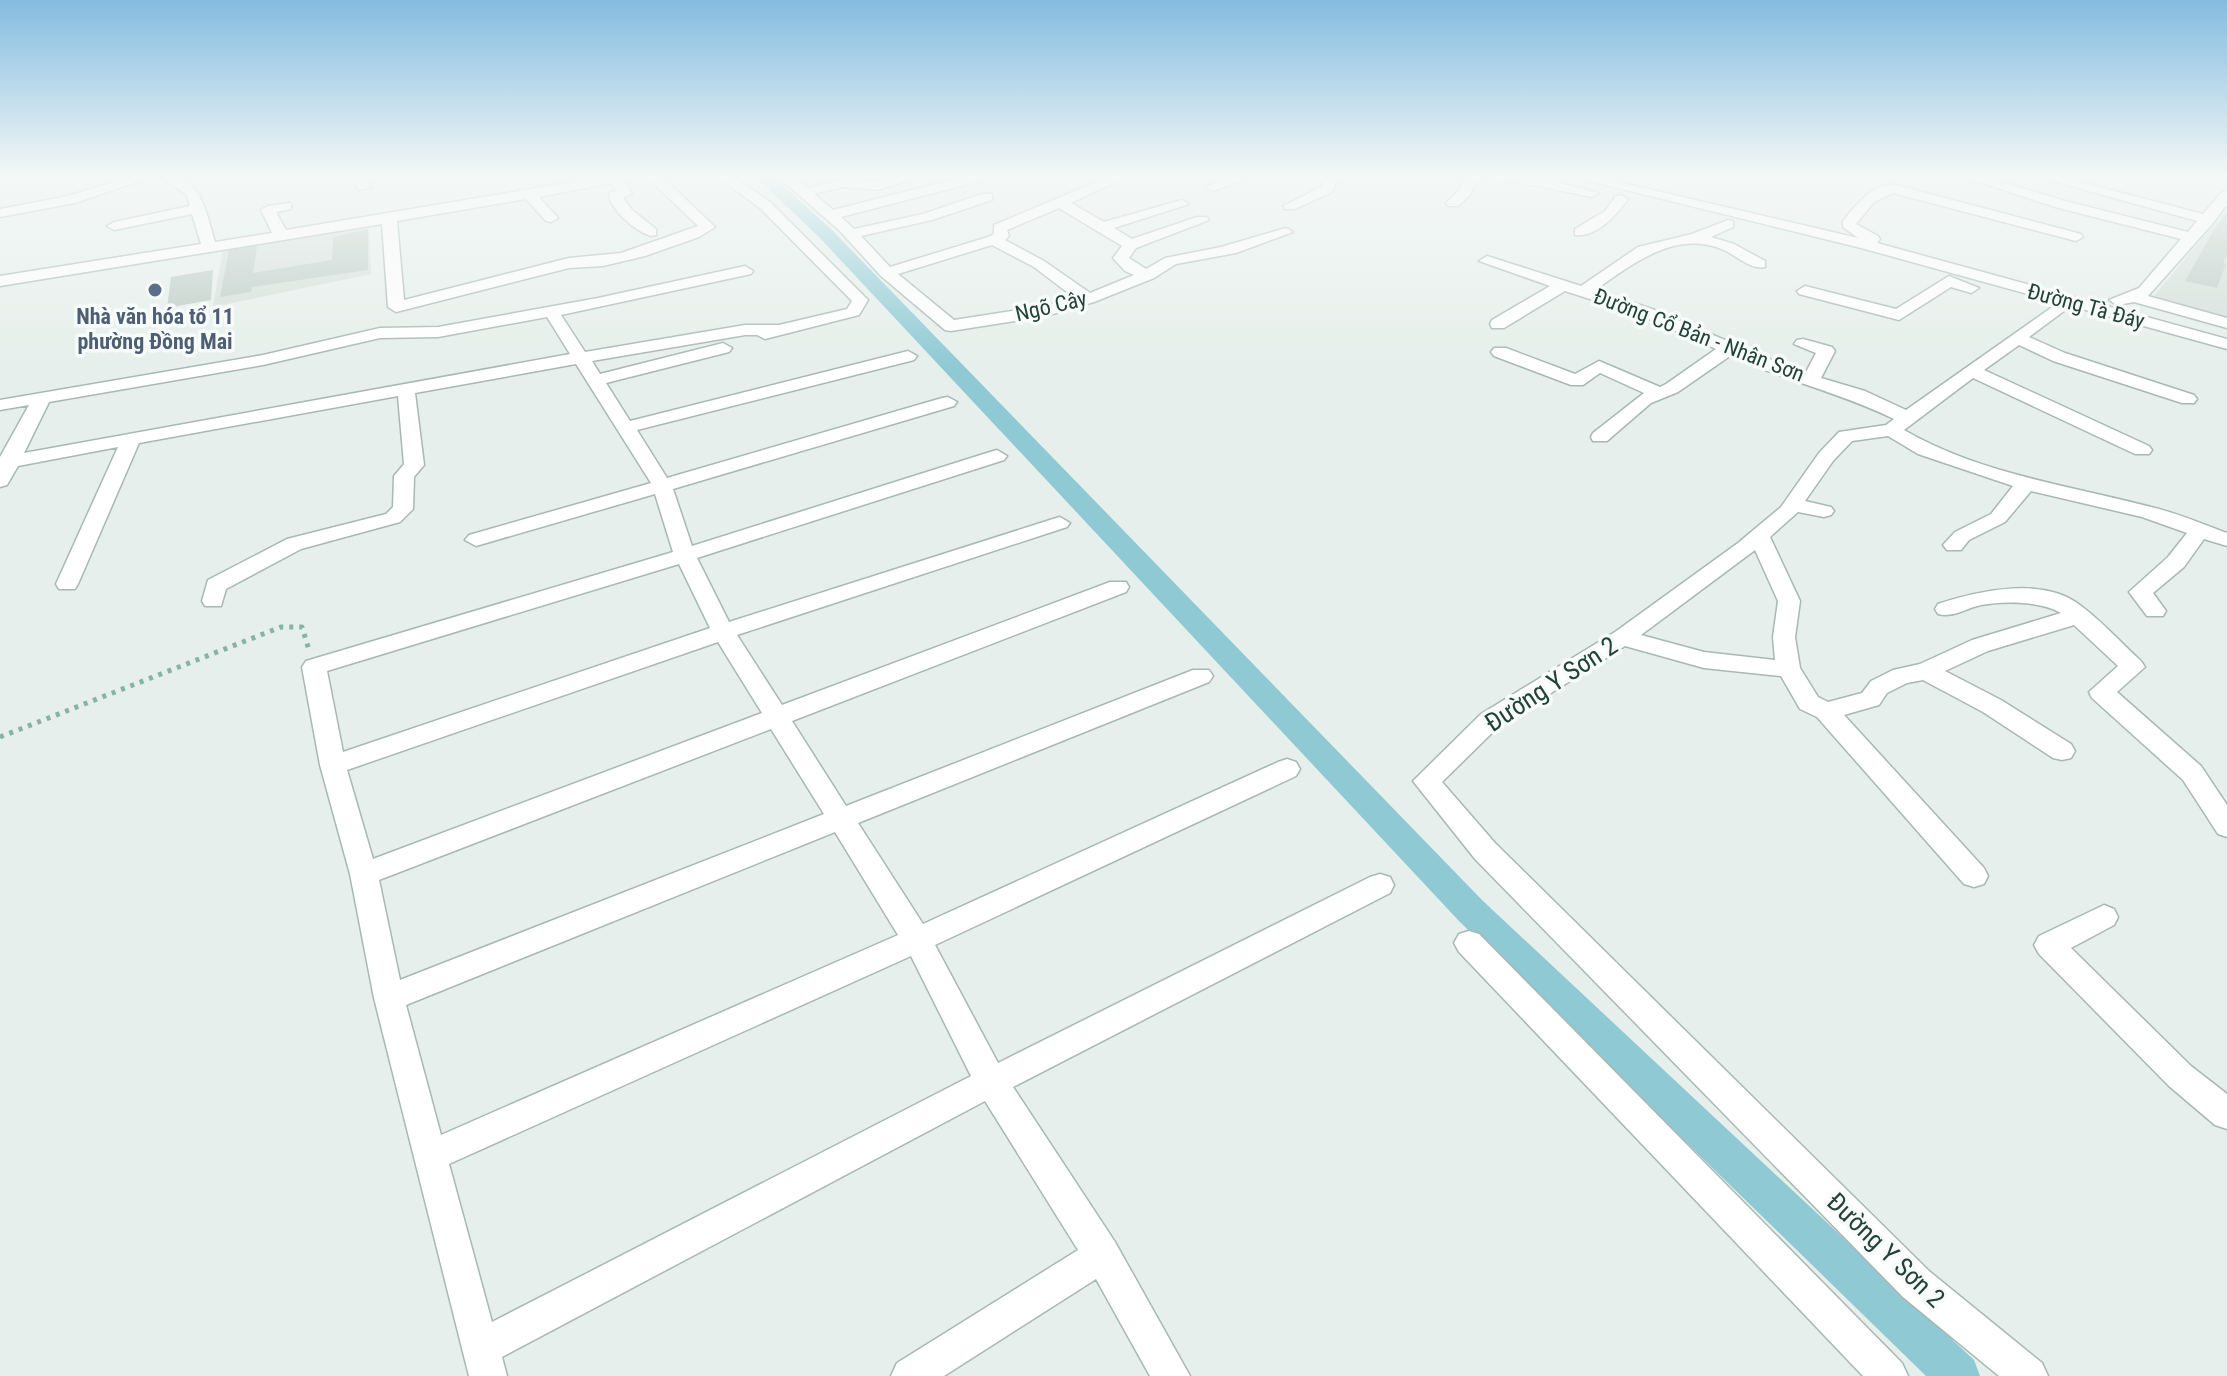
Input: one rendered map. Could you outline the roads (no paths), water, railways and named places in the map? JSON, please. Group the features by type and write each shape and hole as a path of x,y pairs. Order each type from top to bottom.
{"street":[{"path":"207,239 209,246"},
{"path":"0,281 253,239"},
{"path":"380,333 396,307 391,239"},
{"path":"396,307 569,263 587,264 682,239"},
{"path":"5,462 406,389 586,369 738,344 778,330 853,312 860,300 798,239"},
{"path":"856,239 887,273 993,240 1039,264 1088,299"},
{"path":"1120,239 1131,245"},
{"path":"1147,239 1131,245 1121,258 1130,268 1148,275"},
{"name":"Ngõ Cây","path":"887,273 951,326 1046,311 1088,299 1148,275 1159,264 1182,256 1211,254 1261,239"},
{"path":"1585,290 1643,250 1688,239"},
{"path":"1704,239 1729,247 1760,264"},
{"path":"1809,239 2010,299 2058,308 2080,318 2227,356"},
{"path":"1830,239 1865,244"},
{"name":"Đường Tà Đáy","path":"1842,239 2227,344"},
{"path":"1874,239 1918,260 2125,299 2227,323"},
{"path":"2125,299 2145,291 2189,239"},
{"name":"Đường Cổ Bản - Nhân Sơn","path":"1487,261 1585,290 1646,312 1781,372 1859,395 1899,424 1925,450 2026,484 2090,497 2227,540"},
{"path":"0,405 263,360 380,333 438,332 745,271"},
{"path":"1805,291 1899,315 1949,281"},
{"path":"1498,324 1564,285"},
{"path":"2125,299 2227,344"},
{"name":"Đường Y Sơn 2","path":"2029,1376 1916,1284 1485,851 1426,781 1490,720 1623,637 1759,536 1794,505 1826,457 1846,436 1899,424 2058,308"},
{"path":"551,311 662,485 685,555 723,632 917,940 991,1082 1102,1255 1171,1376"},
{"path":"2080,318 2227,344"},
{"path":"586,369 745,330 778,330"},
{"path":"2202,333 2227,333"},
{"path":"2018,338 2059,357 2188,399"},
{"path":"1803,344 1826,351 1811,380"},
{"path":"1600,437 1645,399 1672,388 1728,349"},
{"path":"1500,352 1577,381 1599,366 1659,393"},
{"path":"624,428 908,356"},
{"path":"1974,372 2142,450"},
{"path":"213,601 216,585 294,544 393,518 403,509 404,476 414,465 406,389"},
{"path":"0,481 5,462 42,398"},
{"path":"476,540 948,402"},
{"path":"67,584 131,440"},
{"path":"997,456 685,555 314,667 333,765 364,874 389,998 486,1362 991,1082 1380,885"},
{"path":"1954,545 1962,536 1998,518 2026,484"},
{"path":"1794,505 1824,511"},
{"path":"333,765 723,632 1060,523"},
{"path":"2155,611 2140,592 2176,562 2200,530"},
{"path":"1759,536 1789,601 1784,637 1788,668 1809,703 1826,711 1974,876"},
{"path":"364,874 1118,587"},
{"path":"1946,609 1979,598 2047,597 2068,607 2075,617 2133,667 2101,692 2192,773 2227,827"},
{"path":"1826,711 1870,699 1879,687 1901,676 1926,671 2007,636 2075,617"},
{"path":"1623,637 1661,652 1700,662 1749,668 1788,668"},
{"path":"1926,671 1992,706 2062,751"},
{"path":"389,998 1201,676"},
{"path":"431,1156 917,940 1287,769"},
{"path":"2104,917 2049,945 2180,1076 2227,1114"},
{"path":"1469,943 1889,1376"},
{"path":"910,1376 1102,1255"}],"waterway":[{"path":"831,239 1471,911 1958,1376"}],"place":[{"name":"Nhà văn hóa tổ 11 phường Đồng Mai","path":"155,290"}]}
